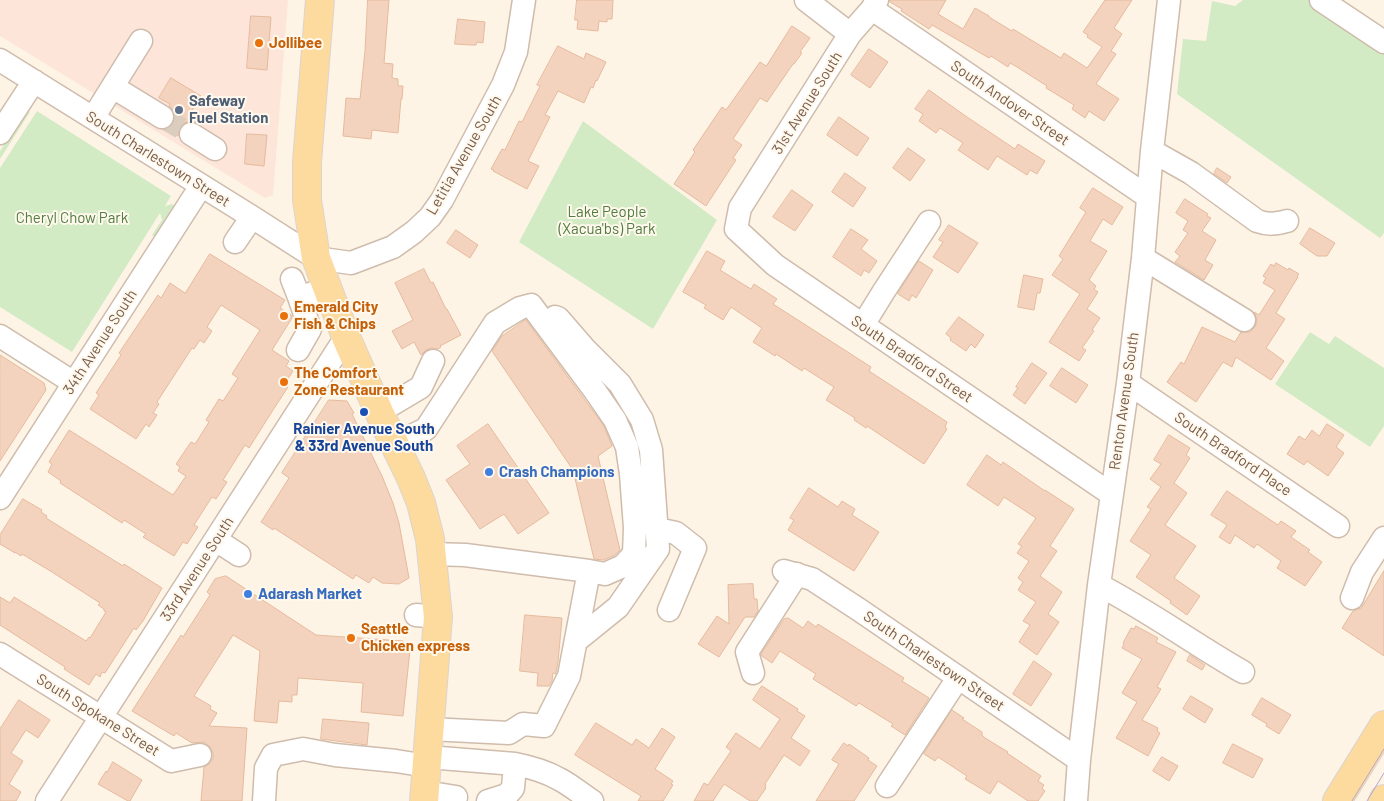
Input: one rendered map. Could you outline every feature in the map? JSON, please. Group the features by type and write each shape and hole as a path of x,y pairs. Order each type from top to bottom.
{"main road":[{"path":"320,0 307,162 307,200 316,258 326,288 379,412 411,478 421,503 430,539 431,554 427,616 430,729 426,779"},
{"path":"1337,801 1384,725"}],"street":[{"name":"Letitia Avenue South","path":"316,258 351,263 393,246 414,232 430,217 446,192 503,85 516,52 524,0"},
{"path":"806,0 850,34"},
{"name":"Renton Avenue South","path":"1076,801 1099,585 1128,383 1143,258 1152,151 1169,0"},
{"path":"1321,0 1384,42"},
{"name":"31st Avenue South","path":"740,208 850,34 874,4"},
{"name":"South Andover Street","path":"874,4 1148,197"},
{"path":"93,118 141,41"},
{"name":"South Charlestown Street","path":"0,60 316,258"},
{"path":"0,133 34,81"},
{"path":"112,86 162,117"},
{"path":"191,134 215,149"},
{"path":"1152,151 1191,173 1257,221 1264,224 1287,221"},
{"name":"34th Avenue South","path":"0,498 201,186"},
{"name":"South Bradford Street","path":"740,208 736,229 775,265 1111,494"},
{"path":"235,242 252,217"},
{"path":"863,325 929,222"},
{"path":"1143,258 1244,320"},
{"path":"298,350 310,329 296,288 326,288"},
{"path":"431,554 466,555 605,574 623,566 634,554 635,528 631,474 626,447 615,420 531,304"},
{"path":"395,444 426,429 495,323 520,308 531,304 558,318 584,348 620,384 642,420 651,450 658,549 618,607 576,641"},
{"path":"0,336 74,383"},
{"name":"33rd Avenue South","path":"47,801 346,337"},
{"path":"379,412 421,387 434,361"},
{"name":"South Bradford Place","path":"1128,383 1338,526"},
{"path":"657,529 676,533 695,548 670,610"},
{"path":"1352,598 1362,572 1384,538"},
{"path":"216,540 239,555"},
{"path":"430,729 508,733 523,724 544,726 569,676 589,571"},
{"name":"South Charlestown Street","path":"754,673 747,652 791,573 820,584 1079,760"},
{"path":"1099,585 1128,600 1214,656 1243,672"},
{"name":"South Spokane Street","path":"0,654 171,761 200,755"},
{"path":"887,786 958,678"},
{"path":"264,801 266,768 274,754 303,749 335,755 396,761 456,797"},
{"path":"488,801 507,796 513,788 515,764"},
{"path":"426,779 515,764 543,772 559,790 592,801"}],"shaded area":[{"path":"0,0 288,0 273,195 265,198 0,36"}],"green space":[{"path":"1243,0 1308,0 1384,54 1384,233 1380,238 1177,94 1183,39 1206,41 1212,1 1235,6"},
{"path":"26,110 30,112 0,159 0,151"},
{"name":"Cheryl Chow Park","path":"37,111 171,196 165,206 172,204 176,207 156,238 152,235 162,220 160,213 72,352 0,307 0,168"},
{"name":"Lake People (Xacua'bs) Park","path":"583,121 717,220 653,329 519,242"},
{"path":"1310,332 1329,344 1335,336 1384,368 1384,426 1370,447 1275,384"}],"building":[{"path":"368,0 389,0 384,63 393,64 392,78 398,79 398,86 403,86 398,133 372,130 371,139 343,136 346,98 360,99"},
{"path":"577,0 613,0 612,19 607,19 607,22 599,21 598,31 577,29 578,20 575,20"},
{"path":"890,0 946,0 938,14 963,29 975,8 1061,58 1064,53 1087,68 1102,47 1083,32 1105,0 1132,0 1114,28 1122,34 1111,51 1116,54 1096,84 1119,99 1104,121 1089,111 1085,118 1072,109 1074,105 1017,67 1010,63 1008,67 991,56 989,58 932,25 929,29 901,11 902,9 890,2"},
{"name":"Jollibee","path":"251,16 271,17 267,70 247,68"},
{"path":"458,19 485,22 483,43 477,42 476,45 455,44"},
{"path":"792,26 810,38 800,52 802,53 767,102 760,98 733,139 742,145 733,158 736,160 706,206 674,184 695,152 693,150 722,107 726,110 760,62 766,66"},
{"path":"558,46 584,59 586,53 606,62 584,103 558,91 545,115 550,117 528,161 539,166 527,189 491,169 502,149 505,150 519,121 522,122 540,86 537,85"},
{"path":"869,49 888,62 870,88 851,75"},
{"name":"Safeway Fuel Station","path":"171,78 201,96 189,115 199,122 191,121 184,123 180,127 178,136 167,129 175,118 174,111 169,106 170,104 159,98"},
{"path":"929,90 1015,149 1018,144 1045,161 1037,174 1030,170 1027,175 997,156 988,170 958,150 963,143 940,128 936,133 919,121 923,114 915,109"},
{"path":"839,117 869,138 857,156 827,135"},
{"path":"247,134 267,135 264,166 245,164"},
{"path":"908,148 925,160 910,181 893,168"},
{"path":"1217,168 1231,177 1227,183 1214,174"},
{"path":"845,173 866,188 853,207 832,192"},
{"path":"1093,188 1123,207 1112,225 1103,219 1090,241 1107,251 1089,280 1096,286 1094,289 1098,292 1087,309 1100,318 1092,330 1094,331 1082,348 1086,350 1079,361 1049,342 1080,294 1052,275 1063,259 1059,256 1086,212 1080,208"},
{"path":"792,190 813,205 795,231 773,217"},
{"path":"1185,199 1211,218 1202,231 1216,240 1205,260 1213,265 1204,280 1175,262 1180,256 1175,252 1188,233 1183,230 1188,221 1176,213"},
{"path":"949,225 978,243 958,273 933,257 943,242 939,240"},
{"path":"1310,228 1335,243 1327,256 1317,256 1300,244"},
{"path":"851,229 868,240 861,249 877,261 869,273 864,270 861,276 833,257"},
{"path":"456,230 478,245 470,258 447,243"},
{"path":"707,251 725,261 720,270 751,289 754,284 777,299 773,304 871,367 869,371 947,422 945,427 947,429 924,464 867,426 866,428 854,420 855,418 826,400 834,387 804,368 802,371 753,342 762,328 731,307 723,320 704,308 706,305 683,292"},
{"path":"210,254 285,300 280,308 291,315 292,318 272,350 289,361 286,366 293,371 284,385 288,387 249,448 245,445 223,480 227,482 216,499 212,497 194,525 198,527 187,544 183,542 174,556 143,537 146,534 124,520 122,523 60,483 61,481 48,472 52,464 49,462 69,430 173,495 186,476 178,471 180,467 176,464 191,442 195,444 209,422 206,420 219,399 223,401 238,378 232,374 260,330 221,305 207,327 212,331 204,343 200,340 194,349 192,348 157,402 159,404 153,413 157,415 149,427 146,424 136,439 90,409 99,395 96,393 121,355 119,353 158,295 161,298 170,283 185,293"},
{"path":"919,261 933,270 916,298 912,295 909,301 898,294"},
{"path":"1276,263 1299,274 1276,313 1285,319 1266,348 1284,361 1271,380 1236,357 1232,367 1223,362 1196,402 1167,382 1181,362 1184,364 1202,327 1235,342 1241,332 1250,332 1255,327 1257,320 1254,312 1259,315 1275,290 1263,283 1266,278 1263,276 1271,264 1274,266"},
{"path":"424,269 461,335 440,346 438,349 431,348 426,350 421,355 414,342 402,349 392,331 413,320 395,283"},
{"path":"1024,275 1043,279 1040,293 1037,293 1034,310 1018,307"},
{"path":"959,317 984,335 975,348 971,344 966,351 950,340 951,338 946,334"},
{"path":"526,320 604,426 612,446 598,456 620,550 615,555 603,560 594,559 573,470 492,351 502,336"},
{"path":"0,355 44,383 46,390 0,461"},
{"path":"1032,363 1047,373 1025,404 1013,395 1018,388 1016,387"},
{"path":"1062,368 1088,385 1076,403 1050,386"},
{"path":"329,400 347,401 393,503 399,523 409,578 399,584 382,583 373,577 369,583 356,575 353,579 274,528 273,530 261,522 289,478 282,473"},
{"name":"Crash Champions","path":"488,424 549,513 518,534 504,514 480,529 446,480 470,464 457,446"},
{"path":"1327,424 1344,435 1336,447 1344,453 1328,476 1307,461 1304,465 1287,454 1299,436 1305,440 1312,430 1319,436"},
{"path":"1169,435 1190,448 1186,455 1190,458 1174,483 1187,493 1165,525 1196,546 1174,578 1200,596 1187,615 1170,603 1171,601 1136,577 1151,555 1130,541 1151,509 1147,507 1161,487 1150,479 1161,464 1154,460"},
{"path":"987,455 1001,465 1003,462 1074,509 1050,546 1057,551 1040,576 1062,592 1048,614 1059,622 1037,655 1019,642 1030,625 1023,621 1036,602 1018,590 1023,582 1018,578 1029,561 1017,553 1022,546 1018,544 1036,518 1004,497 998,506 967,485"},
{"path":"809,488 838,507 842,501 855,509 852,515 879,532 854,571 788,530 794,520 790,518"},
{"path":"1227,491 1278,525 1281,521 1296,531 1291,537 1310,550 1308,552 1322,562 1305,586 1277,568 1281,561 1257,544 1254,548 1235,535 1230,544 1219,537 1227,525 1211,515"},
{"path":"23,499 42,510 41,512 47,516 46,518 162,588 143,621 136,630 134,628 105,673 102,672 100,677 96,674 89,685 64,669 65,667 0,625 0,597 10,603 14,597 86,641 90,638 106,612 98,605 100,603 52,572 22,554 21,556 0,544 0,535"},
{"path":"1384,571 1384,656 1342,628 1353,611 1361,608"},
{"path":"226,576 316,635 403,641 410,650 403,716 361,712 363,683 298,678 297,695 292,695 292,702 279,701 277,723 254,721 260,651 233,635 194,696 211,706 210,709 217,713 209,726 247,728 242,801 201,801 204,767 213,759 210,747 204,742 192,743 176,733 174,736 132,711 181,635 183,637 210,595 207,592 215,579"},
{"path":"753,584 754,599 757,599 758,611 754,617 745,617 719,657 698,644 717,616 729,624 728,585"},
{"path":"525,615 562,618 556,674 553,673 549,686 537,686 538,673 520,671"},
{"path":"788,618 803,628 808,621 816,627 818,624 904,678 902,681 929,698 905,735 891,726 893,724 859,703 856,706 813,679 816,674 780,651 772,663 762,656 761,654 784,619"},
{"path":"1136,626 1158,638 1156,642 1176,652 1157,687 1161,689 1142,720 1158,728 1157,731 1160,733 1148,756 1116,738 1137,702 1122,693 1142,659 1122,648 1131,628 1134,629"},
{"path":"1190,655 1205,665 1202,670 1187,661"},
{"path":"1034,661 1052,674 1031,706 1013,694"},
{"path":"762,686 798,709 797,711 805,716 791,738 810,751 800,766 784,755 765,784 766,788 757,801 750,801 724,784 713,801 694,801 704,783 708,785 731,751 726,747 736,733 760,749 780,719 753,700"},
{"path":"1191,696 1213,709 1205,723 1183,709"},
{"path":"1262,698 1291,715 1279,734 1252,715"},
{"path":"19,700 50,720 38,738 26,730 11,753 23,761 9,784 21,792 16,801 0,801 0,729"},
{"path":"952,710 982,732 985,738 1041,776 1038,781 1044,785 1042,788 1045,791 1038,801 1028,801 998,781 990,794 965,779 967,776 938,757 935,761 924,754"},
{"path":"323,719 369,723 367,745 321,739"},
{"path":"596,723 632,745 636,739 649,748 662,728 675,737 655,769 673,781 671,784 673,785 663,801 638,801 641,796 575,755"},
{"path":"844,743 848,746 849,744 862,753 877,766 854,801 816,801 839,764 832,760"},
{"path":"1233,744 1263,759 1253,778 1223,763"},
{"path":"1162,757 1178,766 1169,781 1153,771"},
{"path":"113,762 142,780 130,801 98,784"}],"tunnel":[{"path":"162,117 191,134"}],"tram line":[{"path":"1352,801 1384,749"},
{"path":"1367,801 1384,773"}],"place":[{"name":"Jollibee","path":"259,43"},
{"name":"Safeway Fuel Station","path":"179,110"},
{"name":"Emerald City Fish & Chips","path":"284,316"},
{"name":"The Comfort Zone Restaurant","path":"284,382"},
{"name":"Rainier Avenue South & 33rd Avenue South","path":"364,412"},
{"name":"Crash Champions","path":"489,472"},
{"name":"Adarash Market","path":"248,594"},
{"name":"Seattle Chicken express","path":"351,638"}]}
